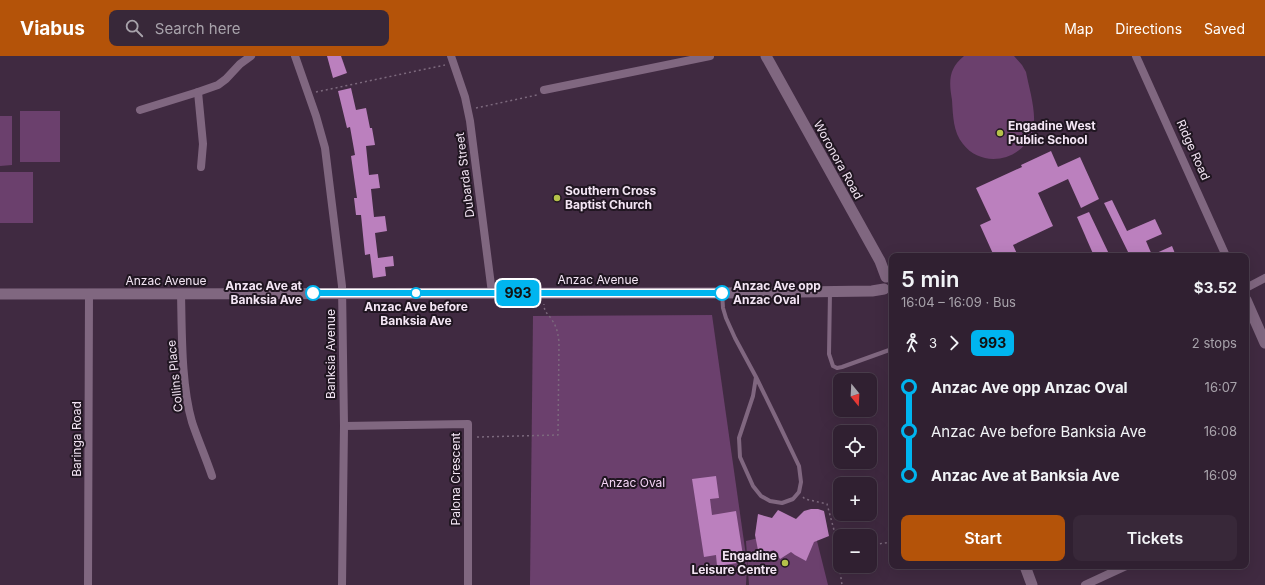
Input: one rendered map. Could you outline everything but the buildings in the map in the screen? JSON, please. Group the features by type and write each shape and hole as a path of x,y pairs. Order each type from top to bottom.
{"street":[{"path":"140,110 218,85 240,64 251,56"},
{"name":"Banksia Avenue","path":"295,56 321,131 327,164 343,293 344,426 342,585"},
{"path":"544,90 710,56"},
{"name":"Woronora Road","path":"766,56 889,277"},
{"name":"Ridge Road","path":"1136,56 1225,253"},
{"name":"Dubarda Street","path":"452,60 468,110 492,293"},
{"path":"198,92 203,144 201,167"},
{"path":"888,291 883,280 889,277"},
{"path":"1249,286 1265,278"},
{"name":"Anzac Avenue","path":"0,294 722,293 888,291"},
{"name":"Baringa Road","path":"88,585 89,294"},
{"name":"Collins Place","path":"181,294 183,359 189,406 192,422 212,476"},
{"path":"1249,307 1265,343"},
{"name":"Palona Crescent","path":"344,426 468,424 468,585"},
{"path":"1026,569 1032,585"},
{"path":"1085,585 1120,569"}],"lane":[{"path":"830,292 829,354 832,366 837,368 842,367 889,350"},
{"path":"722,293 723,308 726,318 756,377 799,466 802,482 799,492 793,499 782,503 770,501 761,496 753,486 740,457 739,438 753,396 756,377"}],"path":[{"path":"308,94 452,60"},
{"path":"468,110 539,95 544,90"},
{"path":"467,437 558,434 559,342 557,330 552,320 544,310 544,293"},
{"path":"799,492 805,499 827,504 834,529"},
{"path":"877,544 889,542"},
{"path":"840,573 842,585"}],"green space":[{"path":"964,56 1014,56 1026,72 1031,93 1034,123 1029,140 1022,148 1013,154 1002,158 992,159 981,157 971,152 963,144 957,134 954,123 950,82 952,71"},
{"path":"20,111 60,111 60,162 20,162"},
{"path":"0,116 12,116 12,165 0,166"},
{"path":"0,172 33,172 33,223 0,223"},
{"name":"Anzac Oval","path":"712,315 747,563 746,585 530,585 533,316"},
{"name":"Engadine Leisure Centre","path":"813,525 828,585 749,585 746,541"}],"bus line":[{"name":"993","path":"313,293 722,293"}],"place":[{"name":"Engadine West Public School","path":"1000,133"},
{"name":"Southern Cross Baptist Church","path":"557,198"},
{"name":"Anzac Ave at Banksia Ave","path":"313,293"},
{"name":"Anzac Ave before Banksia Ave","path":"416,293"},
{"name":"Anzac Ave opp Anzac Oval","path":"722,293"},
{"name":"Engadine Leisure Centre","path":"785,563"}]}
